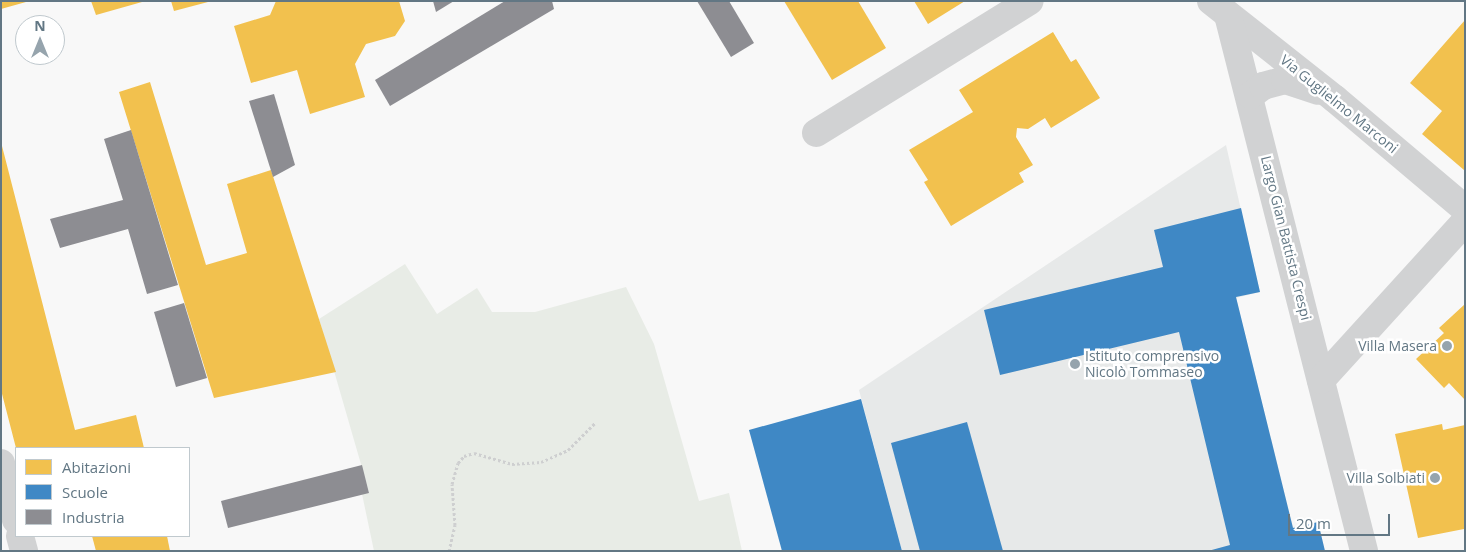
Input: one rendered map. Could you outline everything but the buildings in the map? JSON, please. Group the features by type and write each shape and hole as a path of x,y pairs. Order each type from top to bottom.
{"street":[{"path":"816,132 1030,1"},
{"name":"Largo Gian Battista Crespi","path":"1220,8 1250,95 1364,551"},
{"name":"Via Guglielmo Marconi","path":"1220,8 1335,99 1465,209"},
{"path":"1250,95 1263,86 1285,80 1335,99"},
{"path":"1321,380 1465,222"},
{"path":"1,463 15,516"},
{"path":"20,537 24,551"}],"path":[{"path":"448,551 455,525 452,484 458,463 464,456 474,453 512,464 542,462 568,450 595,423"}],"shaded area":[{"name":"Istituto comprensivo Nicolò Tommaseo","path":"1226,145 1260,292 1236,298 1293,527 1318,522 1325,551 902,551 859,390"},
{"path":"405,264 437,314 477,288 492,312 535,312 626,287 654,344 699,501 729,493 742,551 374,551 362,494 369,492 319,319"}],"place":[{"name":"Villa Masera","path":"1447,346"},
{"name":"Istituto comprensivo Nicolò Tommaseo","path":"1075,364"},
{"name":"Villa Solbiati","path":"1435,478"}]}
